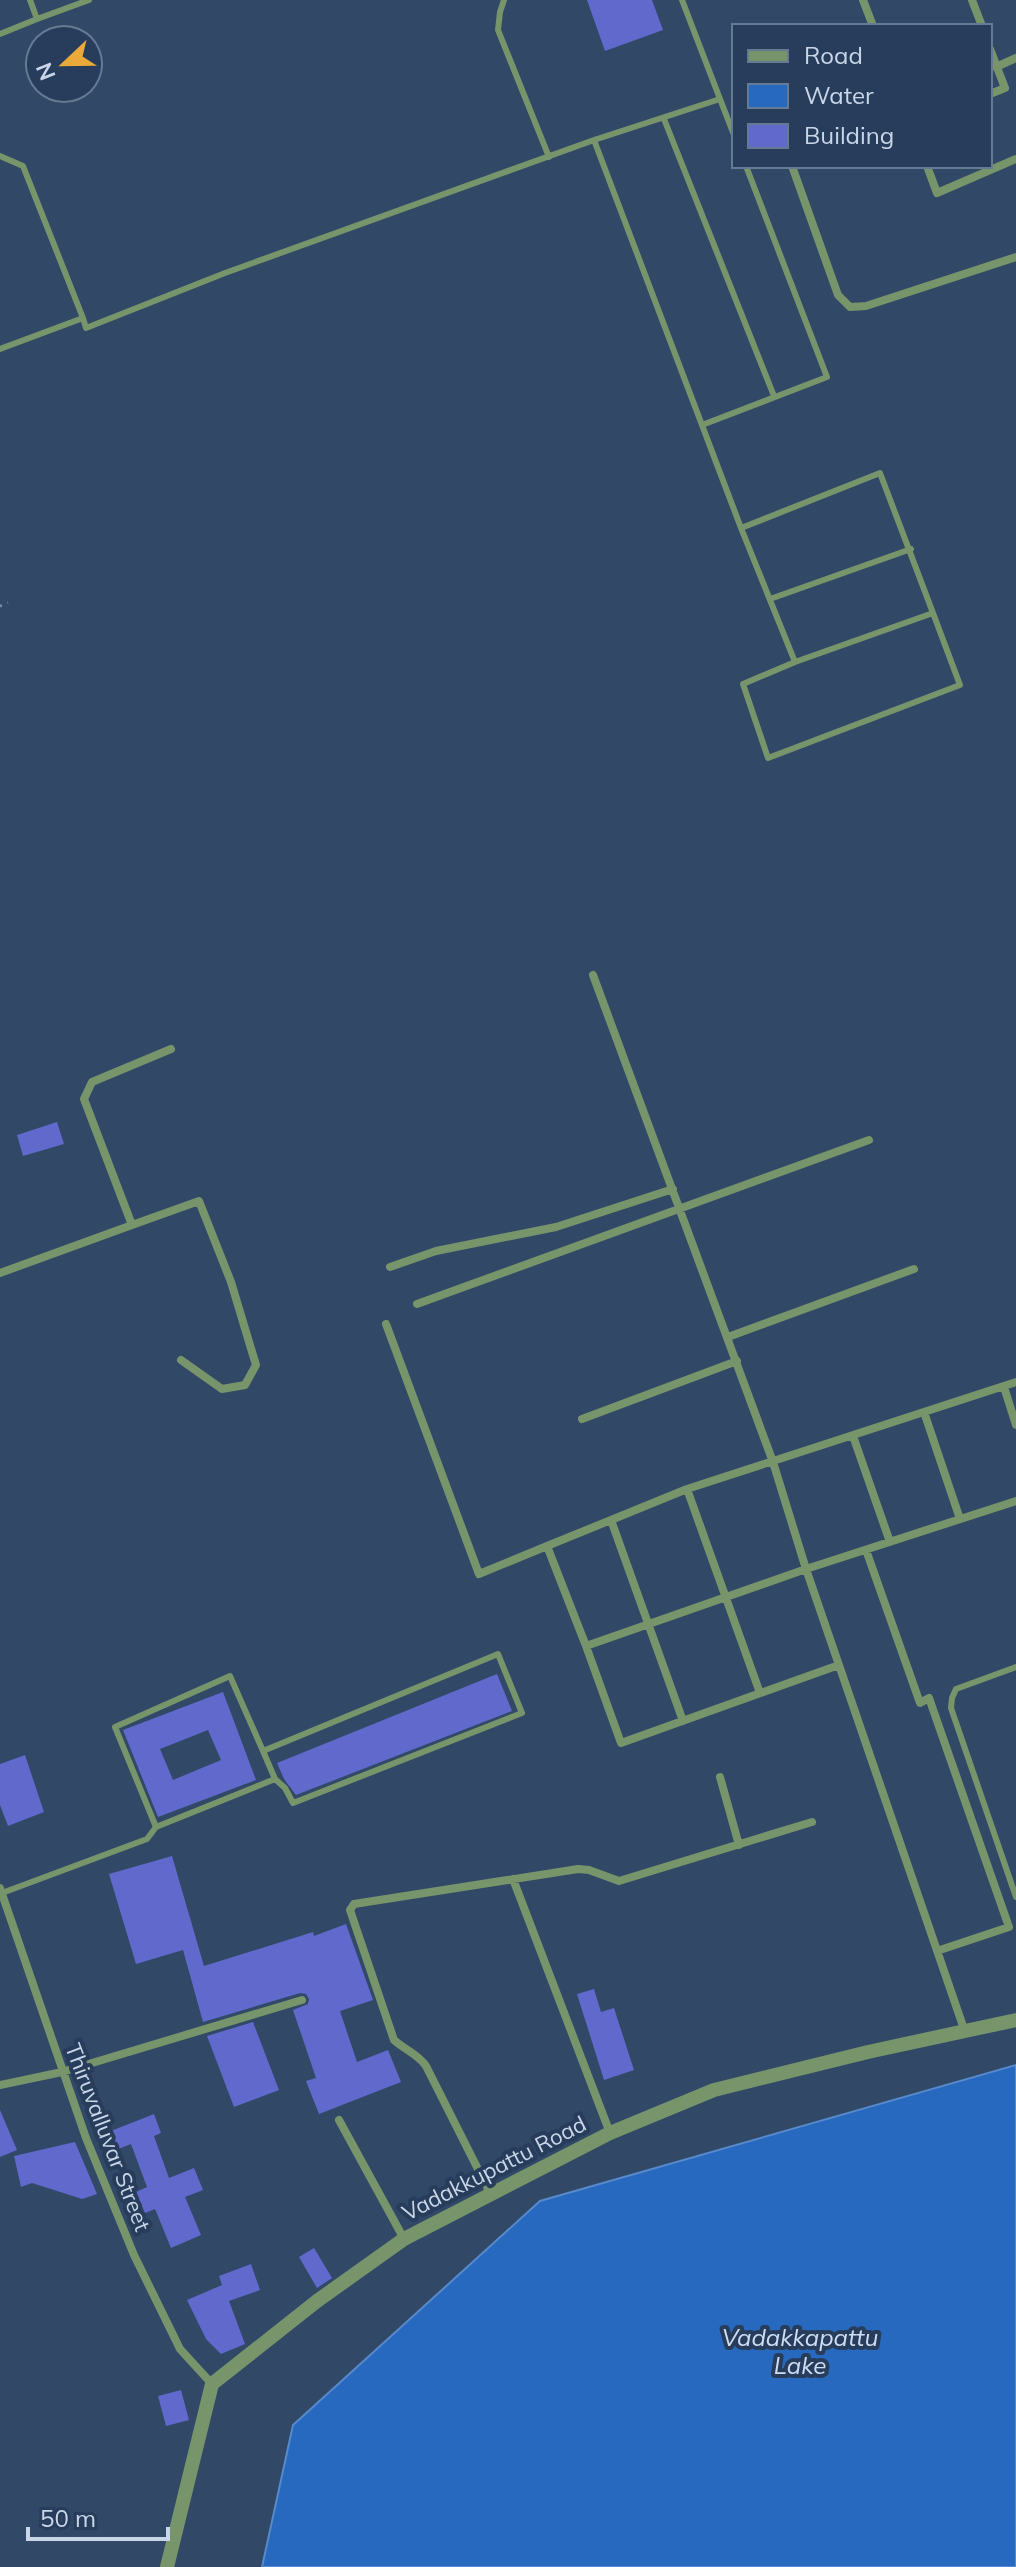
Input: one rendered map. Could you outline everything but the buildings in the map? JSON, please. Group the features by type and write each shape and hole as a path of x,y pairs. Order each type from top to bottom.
{"street":[{"path":"863,0 872,24"},
{"path":"972,0 981,24"},
{"path":"992,55 1005,88 992,93"},
{"path":"996,67 1015,61"},
{"path":"928,168 937,193 1016,159"},
{"path":"793,168 838,295 850,307 866,306 1016,257"},
{"path":"593,975 773,1462 806,1569 965,2032"},
{"path":"132,1225 84,1099 92,1082 171,1049"},
{"path":"417,1304 869,1140"},
{"path":"390,1267 436,1251 556,1227 673,1189"},
{"path":"0,1273 199,1201 231,1282 256,1365 245,1385 222,1389 181,1360"},
{"path":"728,1337 914,1269"},
{"path":"386,1324 479,1574 687,1489 1016,1382"},
{"path":"582,1419 737,1361"},
{"path":"1004,1387 1016,1425"},
{"path":"924,1412 960,1519"},
{"path":"853,1436 890,1542"},
{"path":"687,1489 760,1693"},
{"path":"586,1646 806,1569 1016,1501"},
{"path":"611,1520 683,1721"},
{"path":"547,1546 621,1743 839,1665"},
{"path":"866,1550 920,1703 929,1698 1009,1927 937,1951"},
{"path":"720,1777 739,1845"},
{"path":"490,2193 426,2066 420,2057 394,2040 350,1910 354,1904 578,1869 619,1881 812,1822"},
{"path":"513,1879 610,2133"},
{"name":"Thiruvalluvar Street","path":"1,1890 86,2138 134,2255 180,2349 212,2384"},
{"path":"0,2085 62,2072 302,2000"},
{"name":"Vadakkupattu Road","path":"212,2384 317,2301 404,2239 610,2133 714,2090 1016,2020"},
{"path":"339,2120 404,2239"},
{"path":"167,2567 212,2384"}],"lane":[{"path":"30,0 37,19"},
{"path":"0,34 89,0"},
{"path":"504,0 498,30 549,157"},
{"path":"682,0 732,130"},
{"path":"0,156 23,166 86,328 225,273 594,140 720,99"},
{"path":"664,119 774,396"},
{"path":"594,140 795,662"},
{"path":"702,425 827,377 747,168"},
{"path":"0,349 83,318"},
{"path":"741,528 880,473 911,549 960,685 768,758 743,684 795,662 933,613"},
{"path":"770,599 911,549"},
{"path":"156,1827 115,1727 230,1676 275,1779 285,1788 293,1803 522,1713 498,1654 263,1751"},
{"path":"1016,1667 956,1689 951,1708 1016,1897"},
{"path":"1,1890 147,1839 156,1827 275,1779"}],"path":[{"path":"0,606 8,603"}],"water":[{"name":"Vadakkapattu Lake","path":"1016,2065 1016,2567 262,2567 293,2425 540,2201"}]}
